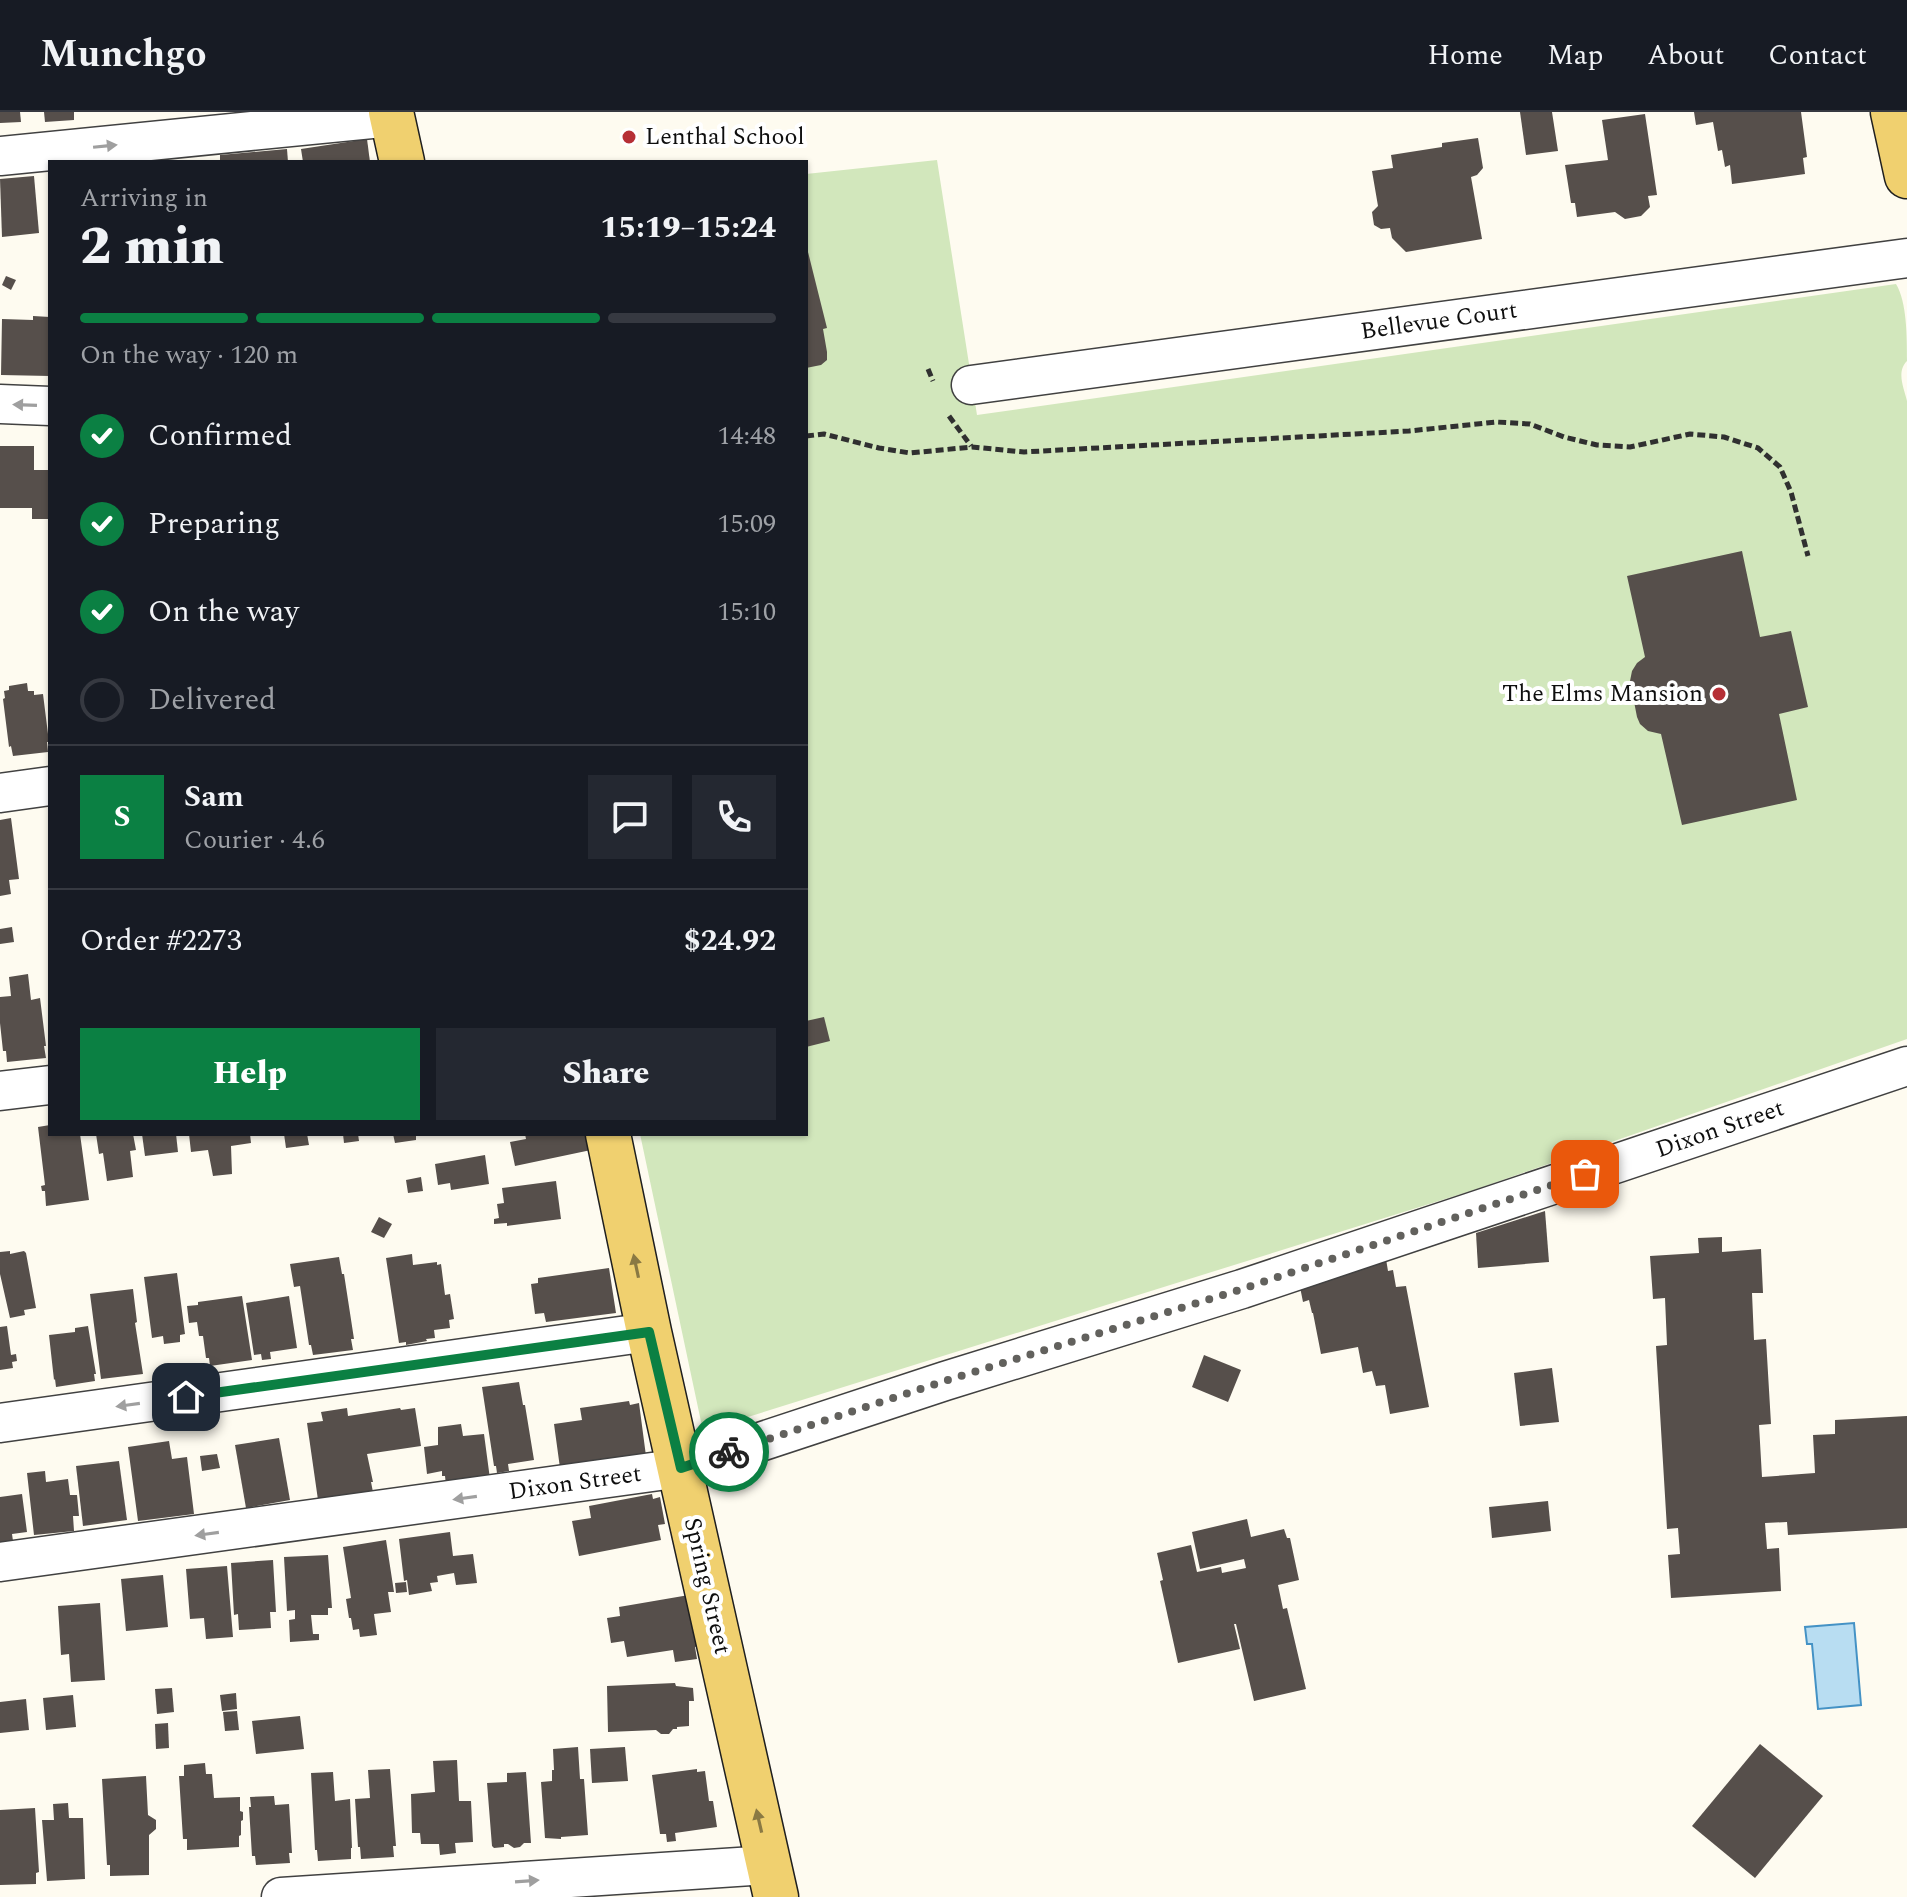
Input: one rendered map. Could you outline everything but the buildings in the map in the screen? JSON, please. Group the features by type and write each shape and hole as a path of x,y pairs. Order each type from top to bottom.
{"main road":[{"path":"1893,112 1907,176"},
{"path":"392,115 402,160"},
{"name":"Spring Street","path":"608,1136 772,1881"}],"street":[{"path":"0,156 392,115"},
{"name":"Bellevue Court","path":"971,385 1907,258"},
{"path":"0,404 48,406"},
{"path":"0,793 48,786"},
{"name":"Dixon Street","path":"0,1562 681,1468 945,1381 1242,1289 1907,1066"},
{"path":"0,1091 48,1085"},
{"path":"0,1423 649,1332"},
{"path":"281,1897 772,1881"}],"path":[{"path":"808,436 824,434 910,453 972,447 1024,452 1409,431 1496,422 1530,424 1597,445 1630,447 1690,434 1724,437 1758,448 1780,467 1791,492 1808,556"}],"green space":[{"path":"937,160 977,415 1896,284 1904,310 1907,352 1901,375 1907,401 1907,1039 1474,1190 703,1431 640,1136 808,1136 808,174"}],"water":[{"path":"1854,1623 1861,1705 1818,1709 1812,1644 1807,1644 1805,1627"}],"way so far":[{"path":"729,1452 1242,1289 1585,1174"}],"place":[{"name":"Lenthal School","path":"629,137"},
{"name":"The Elms Mansion","path":"1719,694"}],"route":[{"path":"186,1397 649,1332 681,1468 729,1452"}]}
